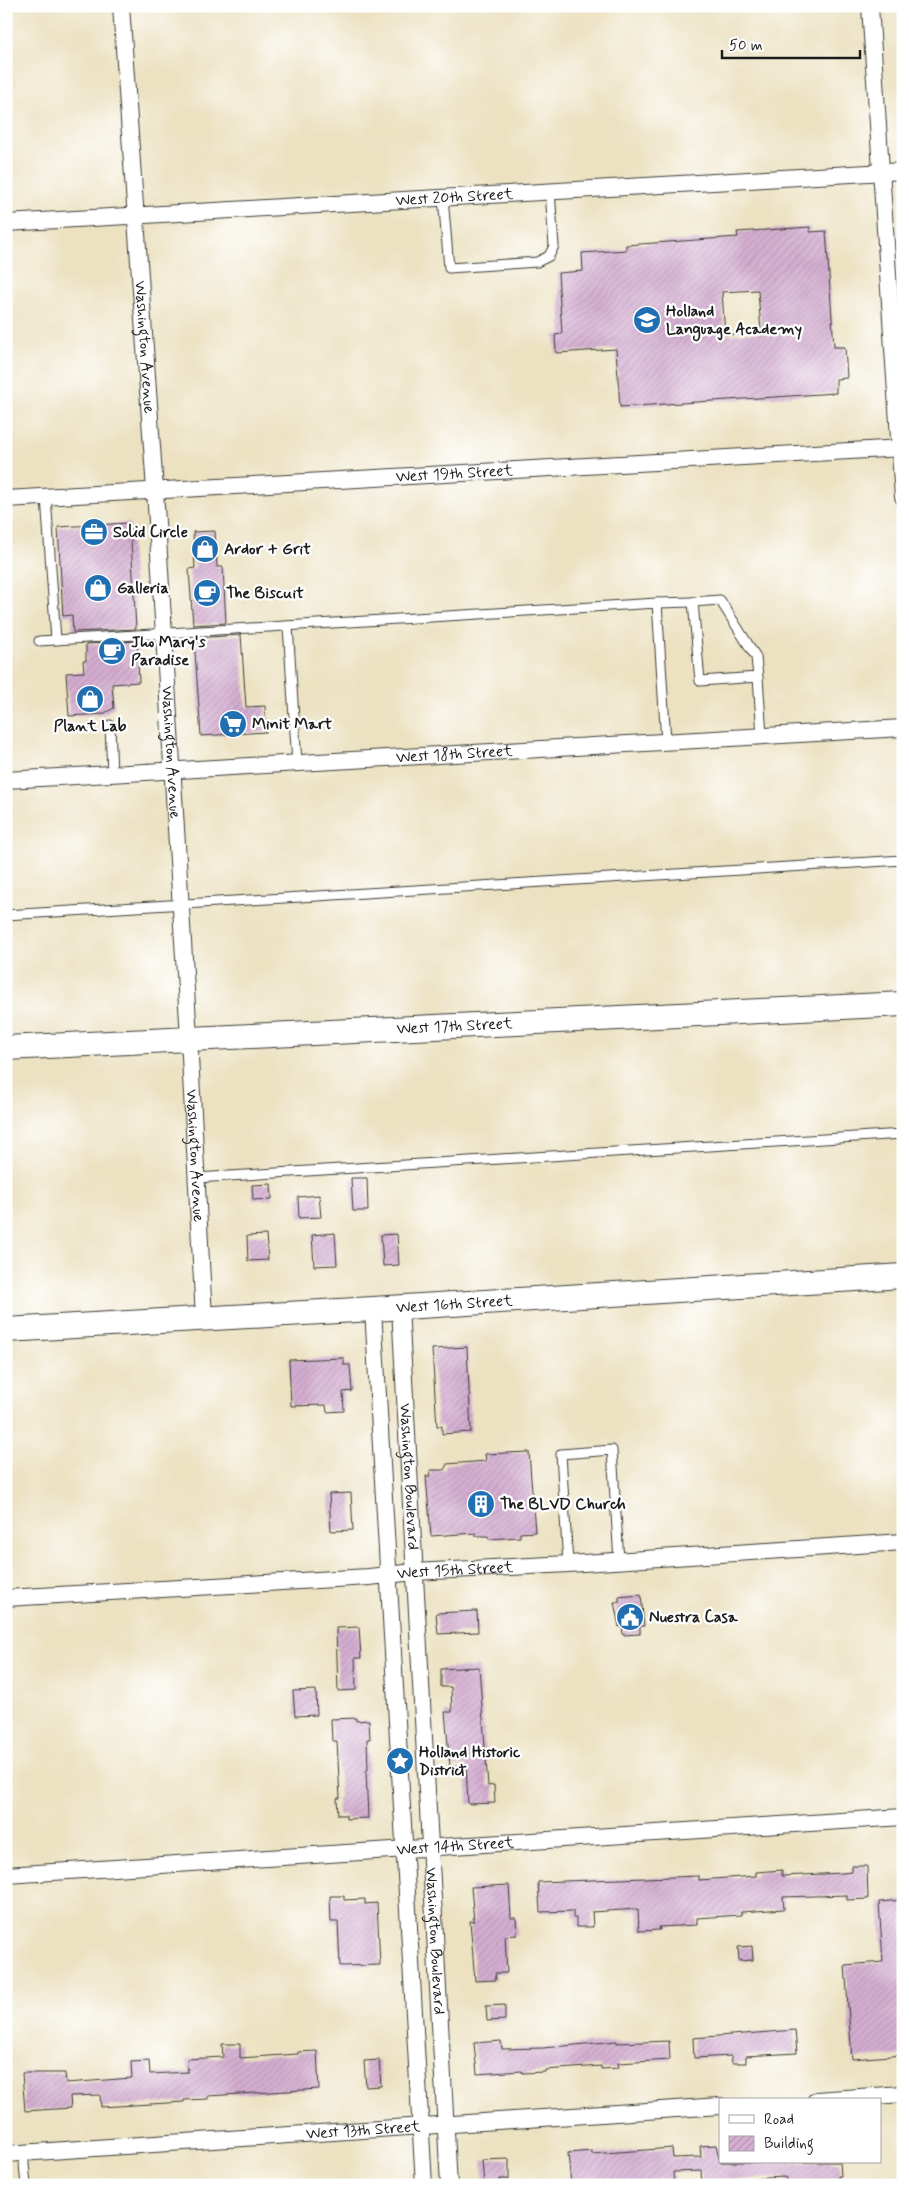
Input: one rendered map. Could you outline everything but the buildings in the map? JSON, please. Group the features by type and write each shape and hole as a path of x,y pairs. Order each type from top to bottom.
{"street":[{"name":"Washington Avenue","path":"121,6 189,1038 204,1318"},
{"path":"870,6 881,172 897,320 903,497"},
{"name":"West 20th Street","path":"6,223 903,171"},
{"name":"West 19th Street","path":"6,499 901,448"},
{"name":"West 18th Street","path":"6,780 903,728"},
{"name":"West 17th Street","path":"6,1048 903,1004"},
{"name":"West 16th Street","path":"6,1330 373,1310 903,1276"},
{"name":"Washington Boulevard","path":"400,1308 450,2185"},
{"name":"Washington Boulevard","path":"373,1310 424,2185"},
{"name":"West 15th Street","path":"6,1598 903,1542"},
{"name":"West 14th Street","path":"6,1875 903,1818"},
{"path":"845,2098 903,2094"},
{"name":"West 13th Street","path":"6,2154 719,2106"}],"lane":[{"path":"443,197 449,268 537,262 549,256 554,246 550,191"},
{"path":"46,497 56,640"},
{"path":"38,641 720,600 756,657 762,736"},
{"path":"693,602 700,681 758,678"},
{"path":"657,603 666,741"},
{"path":"288,626 296,763"},
{"path":"110,726 112,774"},
{"path":"6,915 903,860"},
{"path":"196,1178 903,1134"},
{"path":"568,1564 561,1454 612,1450 619,1561"},
{"path":"24,2153 26,2185"}],"place":[{"name":"Holland Language Academy","path":"647,320"},
{"name":"Solid Circle","path":"94,532"},
{"name":"Ardor + Grit","path":"205,549"},
{"name":"Galleria","path":"98,588"},
{"name":"The Biscuit","path":"207,593"},
{"name":"Jho Mary's Paradise","path":"112,651"},
{"name":"Plant Lab","path":"90,699"},
{"name":"Minit Mart","path":"233,724"},
{"name":"The BLVD Church","path":"481,1504"},
{"name":"Nuestra Casa","path":"630,1617"},
{"name":"Holland Historic District","path":"400,1761"}]}
